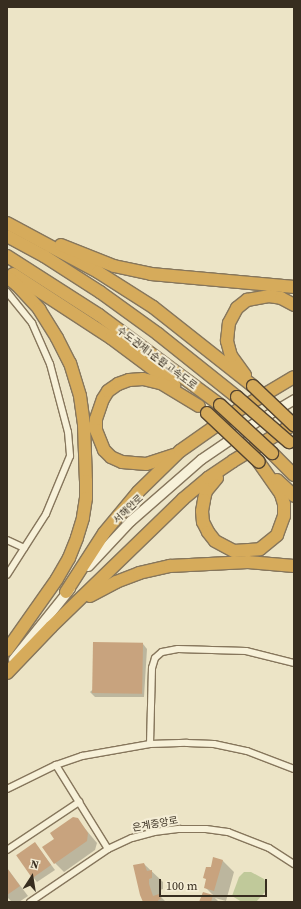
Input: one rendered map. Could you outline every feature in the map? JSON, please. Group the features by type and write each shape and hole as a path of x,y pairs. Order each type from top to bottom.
{"highway":[{"path":"9,228 114,266 127,269 152,274 294,287"},
{"path":"7,672 170,511 208,478 294,424 253,386 153,307 98,272 9,228"},
{"name":"수도권제1순환고속도로","path":"9,228 44,256 100,292 158,334 237,397 291,445"},
{"name":"수도권제1순환고속도로","path":"7,256 99,315 220,406 294,475"},
{"path":"7,271 166,377 294,496"},
{"path":"7,277 17,285 39,309 70,363 80,396 85,432 86,481 86,498 83,518 70,558 7,650"},
{"path":"253,386 232,356 227,341 229,323 237,308 247,300 269,296 281,298 294,305"},
{"path":"274,388 294,369"},
{"path":"203,410 161,383 143,380 129,380 118,384 108,391 98,408 96,430 104,450 111,457 122,462 146,464 167,458 180,451 237,411 294,377"},
{"path":"66,592 104,533 138,492 180,451"},
{"path":"233,461 206,491 202,511 208,532 215,541 234,551 260,550 277,535 284,516 284,504 281,494 259,462"},
{"path":"51,627 94,593 139,573 170,566 204,563 255,562 294,566"}],"main road":[{"name":"서해안로","path":"7,666 99,553 130,521 195,464 257,421 294,399"}],"street":[{"path":"7,292 32,323 44,347 57,387 68,432 70,448 69,460 50,507 7,575"},
{"path":"7,540 24,548"},
{"path":"150,744 152,668 155,658 162,652 178,649 246,651 294,663"},
{"path":"7,789 56,765 82,756 150,744 214,744 247,751 294,769"},
{"path":"56,765 108,849"},
{"path":"7,850 79,802"},
{"name":"은계중앙로","path":"30,902 108,849 132,838 154,832 180,829 206,829 228,832 269,848 294,864"}],"green space":[{"path":"244,872 251,872 264,879 266,883 266,891 256,902 242,902 232,896 239,877"}],"building":[{"path":"93,642 143,643 142,694 92,693"},
{"path":"73,817 78,818 88,833 87,841 54,864 42,847 54,839 50,833"},
{"path":"35,842 51,865 32,878 16,855"},
{"path":"213,857 223,860 214,891 204,888 206,879 203,878 206,867 211,867"},
{"path":"144,863 147,871 152,870 152,878 149,879 149,884 153,896 159,894 161,899 158,900 159,902 143,902 140,895 133,865"},
{"path":"7,868 20,886 7,895"},
{"path":"203,892 213,895 211,902 199,902"}]}
